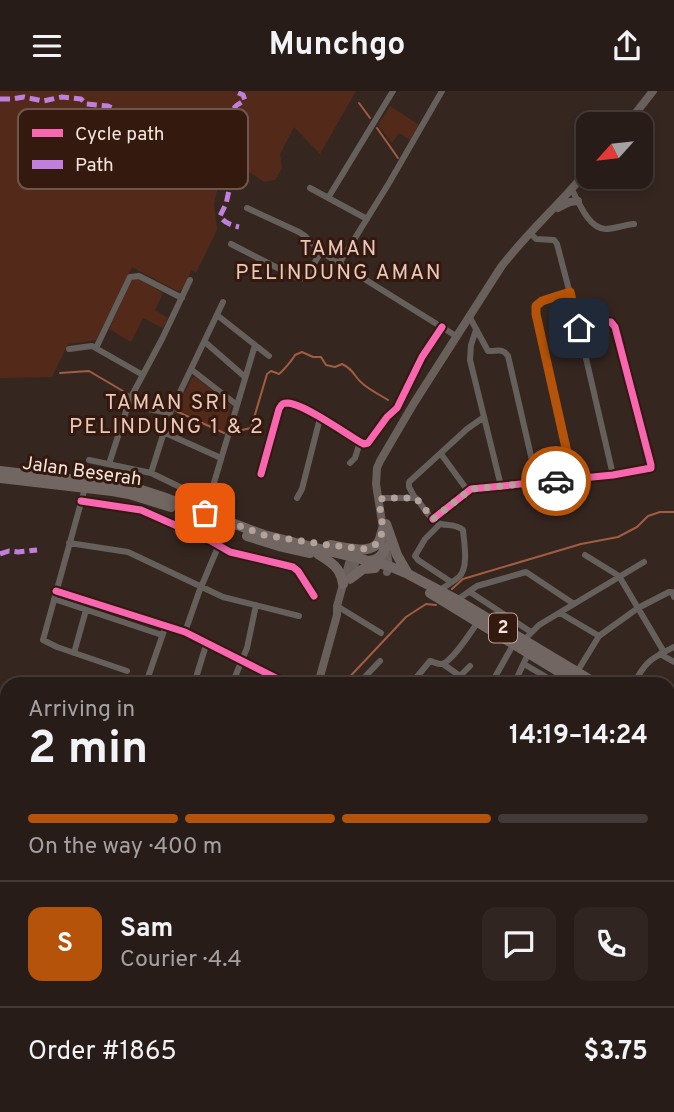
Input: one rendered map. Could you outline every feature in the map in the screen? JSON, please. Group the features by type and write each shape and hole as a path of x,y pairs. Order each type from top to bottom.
{"highway":[{"name":"Jalan Beserah","path":"0,471 129,486 264,535 353,560"},
{"name":"Jalan Beserah","path":"0,478 129,494 271,544 408,574 457,600 518,643 526,659 564,677"},
{"path":"264,535 363,549 379,542 384,527"},
{"path":"384,527 408,574"},
{"path":"318,554 337,568 347,581 381,557 386,547"},
{"name":"Jalan Beserah","path":"390,570 478,622 585,677"}],"main road":[{"path":"636,112 653,91"},
{"path":"390,570 376,475 380,461 501,267 576,185"},
{"path":"550,213 570,202 578,201"},
{"path":"384,527 390,570"},
{"path":"320,677 353,560"}],"street":[{"path":"328,198 393,91"},
{"path":"339,264 442,91"},
{"path":"310,188 367,219"},
{"path":"572,190 588,218 597,227 606,229 634,223"},
{"path":"247,208 299,232 321,253 456,336"},
{"path":"530,233 536,239 555,242 570,292 613,474"},
{"path":"231,244 299,279 306,277 321,253"},
{"path":"96,348 133,276 139,276 181,298"},
{"path":"109,464 130,399 190,280"},
{"path":"570,292 538,303 535,309 573,479"},
{"path":"151,473 170,413 223,302"},
{"path":"217,315 269,356"},
{"path":"468,316 488,351 501,350 508,356 537,482"},
{"path":"433,519 468,491 649,469 651,465 615,327 611,322 607,322 579,328"},
{"path":"261,474 279,409 286,403 297,405 360,442 368,443 397,408 422,357 442,327"},
{"path":"476,330 470,354 501,486"},
{"path":"205,342 246,377"},
{"path":"205,513 255,345"},
{"path":"69,349 92,346 143,375"},
{"path":"192,370 237,405"},
{"path":"130,399 148,409 170,413"},
{"path":"439,591 460,576 464,569 463,530 457,526 440,524 433,519 415,498 409,487 410,482 467,429 484,417"},
{"path":"297,498 302,489 320,418"},
{"path":"163,432 221,459"},
{"path":"350,463 355,458 360,442"},
{"path":"441,454 468,491"},
{"path":"89,460 151,473 209,501"},
{"path":"85,488 43,641 127,671"},
{"path":"380,504 384,498 415,498"},
{"path":"81,501 141,510 230,552 296,568 314,596"},
{"path":"440,524 425,539 415,556 451,582"},
{"path":"185,632 226,528"},
{"path":"69,543 128,552 223,597 299,616"},
{"path":"585,555 619,576 662,653 674,662"},
{"path":"496,677 518,643 539,625 644,562"},
{"path":"457,600 477,586 526,572 574,604"},
{"path":"56,591 185,632 275,677"},
{"path":"470,592 531,632"},
{"path":"577,672 599,636 638,608 669,592 672,592 674,597"},
{"path":"54,599 162,635"},
{"path":"235,677 247,648 256,605"},
{"path":"338,609 381,633"},
{"path":"74,653 86,610"},
{"path":"559,613 599,636"},
{"path":"443,664 463,644 478,622"},
{"path":"148,677 166,625"},
{"path":"196,677 207,642"},
{"path":"638,677 652,658 674,647"},
{"path":"517,677 526,659 549,677"},
{"path":"365,677 380,661"},
{"path":"417,677 430,661 443,664 460,676 470,666"}],"shaded area":[{"path":"0,91 356,91 320,154 294,127 280,154 282,168 275,180 264,182 248,173 248,109 18,109 18,189 217,189 214,204 217,230 196,273 192,270 182,290 177,291 132,267 96,340 68,344 52,377 0,378"},
{"path":"390,106 419,125 410,140 399,133 392,143 378,125"},
{"path":"134,279 163,293 155,310 168,318 163,328 143,318 131,342 109,329"},
{"path":"195,377 232,406 223,432 176,409"}],"waterway":[{"path":"359,103 370,118"},
{"path":"377,128 398,158"},
{"path":"233,432 251,428 267,374 271,371 279,374 295,355 302,352 321,357 326,365 346,366 363,384 388,400"},
{"path":"60,373 89,371 128,394"},
{"path":"135,398 150,406"},
{"path":"176,411 224,433"},
{"path":"452,589 463,579 581,544 618,537 637,527 648,516 660,512 674,512"},
{"path":"350,677 406,617 426,604 436,605"}],"marked path":[{"path":"233,109 245,100 243,95 234,91"},
{"path":"0,99 24,97 43,101 62,97 81,99 86,104 114,109"},
{"path":"229,189 220,216 226,222 239,227"},
{"path":"0,554 37,550"}],"cycle path":[{"path":"433,519 471,489 613,475 651,468 615,327 611,322 607,322 579,328"},
{"path":"261,474 279,409 284,403 304,408 360,442 368,443 397,408 422,357 442,327"},
{"path":"81,501 141,510 230,552 293,567 314,596"},
{"path":"56,591 185,632 274,677"}],"way so far":[{"path":"205,513 264,535 363,549 379,542 383,529 379,500 384,498 416,498 433,519 471,489 556,481"}],"district":[{"name":"TAMAN PELINDUNG AMAN","path":"339,261"},
{"name":"TAMAN SRI PELINDUNG 1 & 2","path":"167,415"}],"route":[{"path":"556,481 573,479 536,306 542,301 570,292 579,328"}]}
